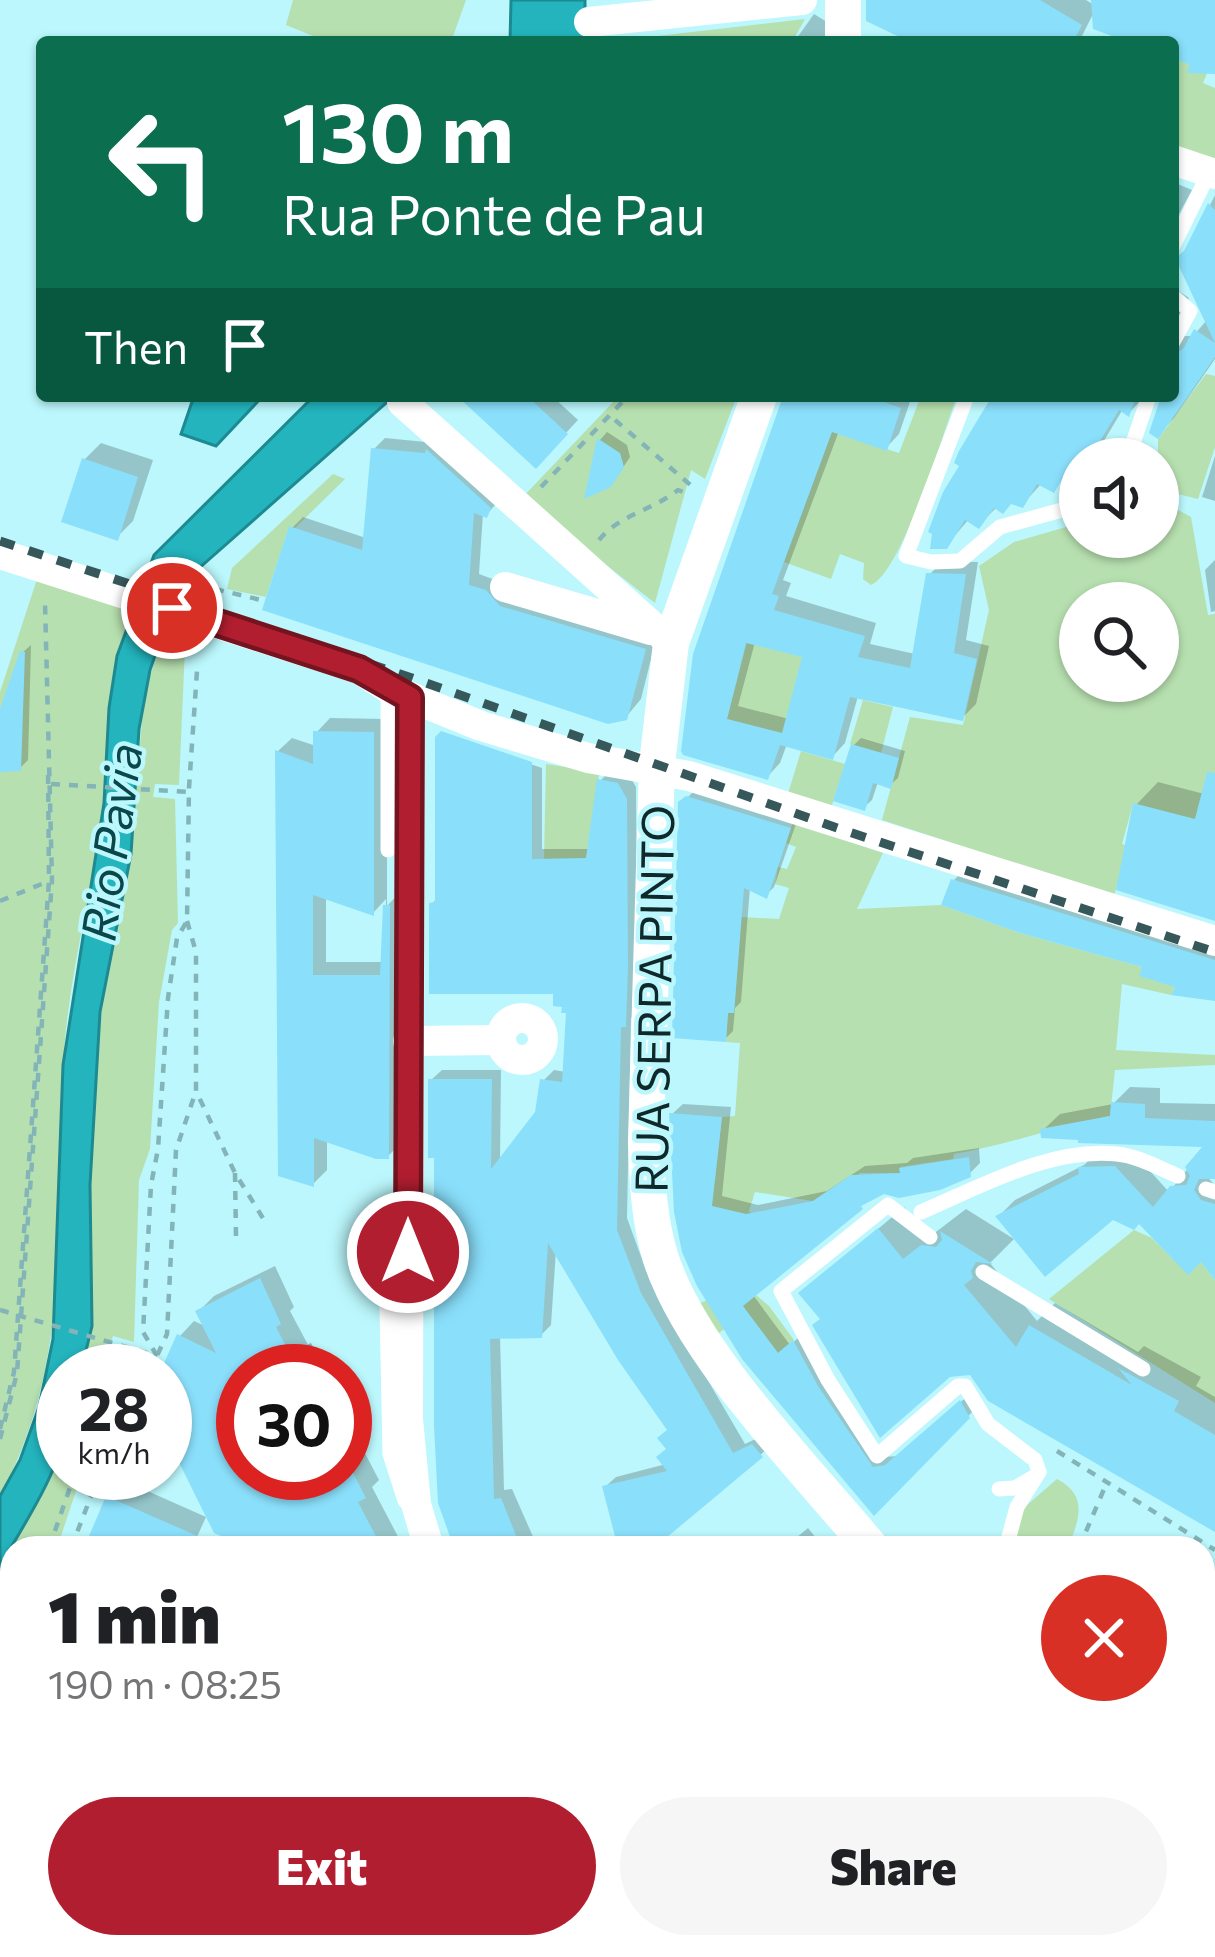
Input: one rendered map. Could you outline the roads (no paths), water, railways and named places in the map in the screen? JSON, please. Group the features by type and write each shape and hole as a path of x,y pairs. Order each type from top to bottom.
{"street":[{"path":"589,22 802,0"},
{"path":"843,0 843,36"},
{"path":"1179,162 1212,173"},
{"path":"402,402 664,637"},
{"name":"RUA SERPA PINTO","path":"757,402 664,637 648,1196 661,1258 678,1299 717,1362 861,1536"},
{"path":"0,554 43,580 172,608 359,669 399,693 537,744 689,776 1215,941"},
{"path":"505,587 664,637"},
{"path":"399,693 408,1041 408,1419 424,1536"},
{"path":"408,1041 501,1040"}],"lane":[{"path":"1179,235 1212,173"},
{"path":"1179,301 1190,311 1179,331"},
{"path":"965,402 906,556 931,562 960,561 1000,527 1059,511"},
{"path":"1135,438 1147,402"},
{"path":"388,850 399,693"},
{"path":"920,1212 1014,1172 1081,1154 1119,1154 1178,1176"},
{"path":"930,1238 888,1205 781,1291 827,1380 877,1456 958,1386 965,1387 988,1424 1036,1460 1039,1472 1016,1507 1009,1536"},
{"path":"386,1262 390,1461 422,1536"},
{"path":"983,1271 1143,1369"},
{"path":"1000,1489 1023,1485 1039,1472"}],"water":[{"path":"511,0 585,0 585,36 510,36"},
{"path":"192,402 257,402 216,446 181,434"},
{"name":"Rio Pavia","path":"308,402 387,402 180,585 150,670 139,729 131,854 100,1012 90,1185 92,1326 88,1344 52,1344 63,1065 104,803 117,656 154,555"},
{"path":"36,1415 38,1500 17,1536 0,1536 0,1496"}],"railway":[{"path":"0,541 409,677 840,829 1215,952"}]}
